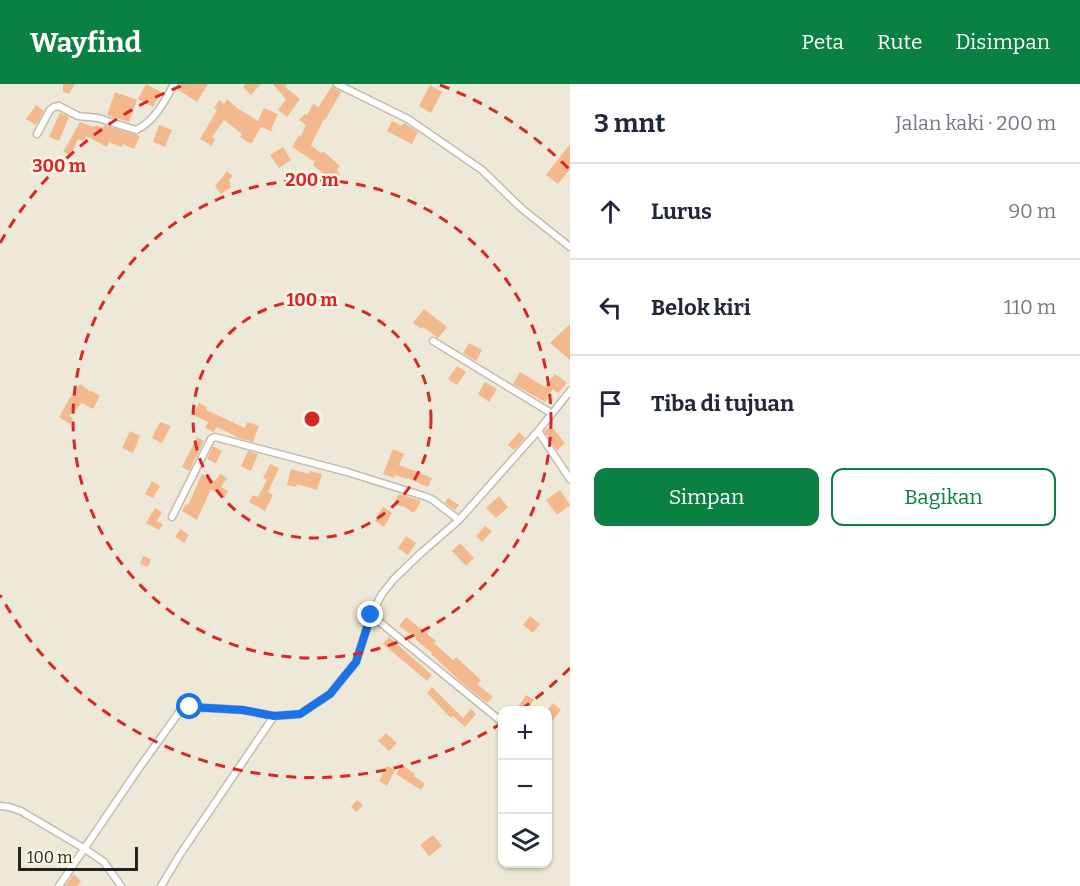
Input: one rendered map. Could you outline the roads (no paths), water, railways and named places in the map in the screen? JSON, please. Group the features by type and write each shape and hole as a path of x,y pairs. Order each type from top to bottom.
{"street":[{"path":"37,134 54,106 78,116 98,118 136,130 144,127 155,114 174,84"},
{"path":"337,84 408,119 482,170 521,208 570,247"},
{"path":"433,341 551,413"},
{"path":"59,886 180,711 190,707 243,710 274,716 300,714 330,694 356,662 371,615 382,594 394,579 459,520 538,431 570,391"},
{"path":"538,431 570,479"},
{"path":"172,516 211,439 215,437 347,472 427,497 459,520"},
{"path":"371,615 498,719"},
{"path":"161,886 274,716"},
{"path":"0,806 21,811 85,849 104,862 122,886"}]}
